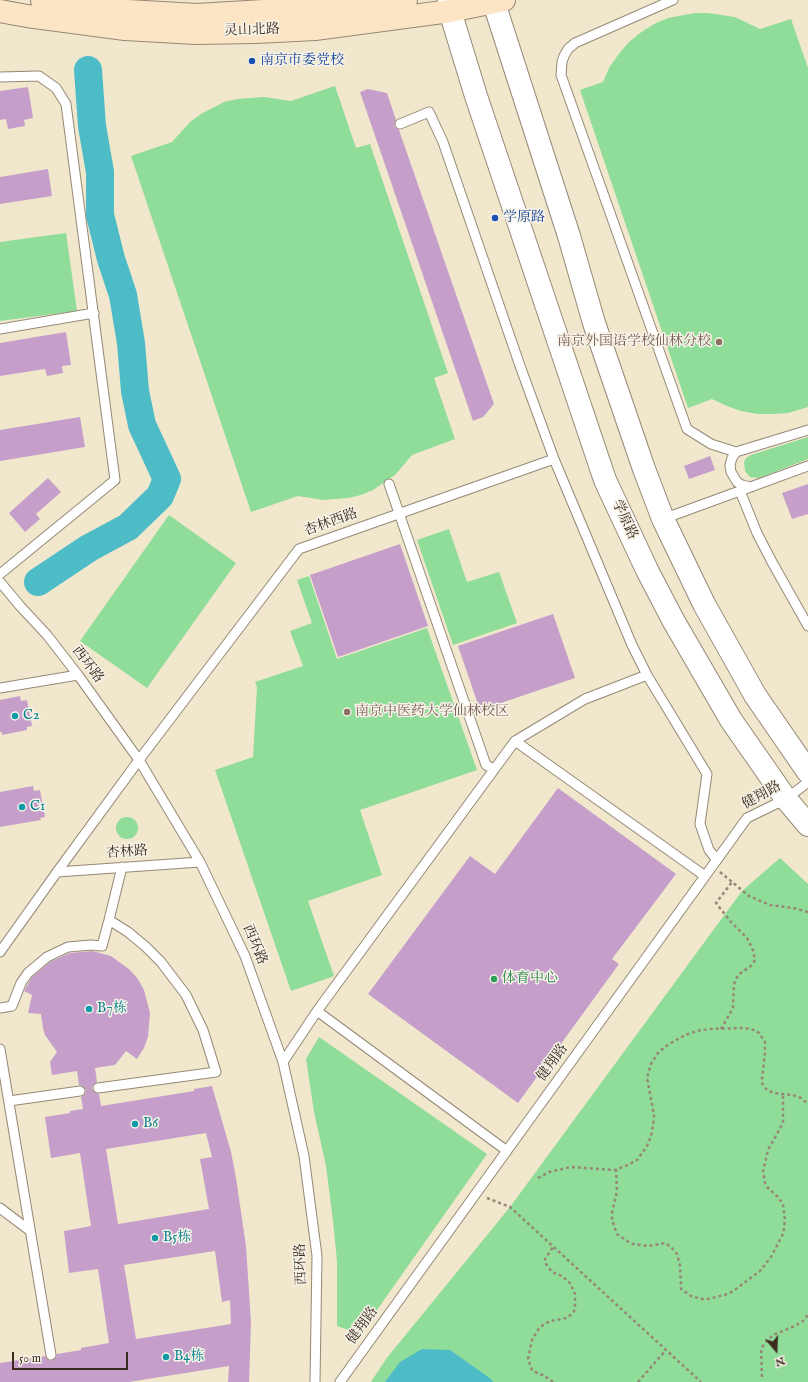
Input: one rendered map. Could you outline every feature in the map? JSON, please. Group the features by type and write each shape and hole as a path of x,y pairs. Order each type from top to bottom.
{"main road":[{"name":"灵山北路","path":"42,0 110,10 197,15 347,6 406,0"},
{"name":"灵山北路","path":"0,11 125,29 196,33 256,32 315,29 450,6 496,1"}],"street":[{"path":"496,1 570,236 594,323 644,469 663,519 704,604 755,695 808,772"},
{"name":"学原路","path":"450,6 476,96 605,480 673,620 732,720 786,799 808,825"}],"lane":[{"path":"673,0 575,43 568,49 564,56 561,75 687,429 712,444 736,452 808,430"},
{"path":"0,77 39,76 56,88 66,104 115,480 0,574"},
{"path":"400,124 429,112 443,142 519,363 554,459 632,645 647,675 707,774 700,824 714,863"},
{"path":"0,329 94,313"},
{"path":"736,452 730,465 731,472 738,482 742,485 751,487"},
{"name":"杏林西路","path":"139,760 299,549 554,459"},
{"path":"663,519 808,466"},
{"path":"388,484 486,765 494,769"},
{"path":"740,491 757,533 808,626"},
{"name":"西环路","path":"0,582 47,635 78,675 139,760 200,862 245,956 283,1062 304,1156 317,1256 315,1382"},
{"path":"0,688 78,675"},
{"path":"283,1062 317,1012 515,740 585,698 647,675"},
{"path":"515,740 705,876"},
{"path":"0,952 139,760"},
{"name":"健翔路","path":"340,1382 747,818 786,799 808,782"},
{"name":"杏林路","path":"57,872 200,862"},
{"path":"0,1008 12,1006 21,983 28,973 47,957 68,948 91,945 102,946 122,867"},
{"path":"98,1088 216,1072 203,1030 175,979 145,946 128,932 109,920"},
{"path":"317,1012 507,1151"},
{"path":"0,1048 29,1230 51,1355"},
{"path":"9,1101 80,1091"},
{"path":"0,1208 29,1230"}],"path":[{"path":"714,863 732,882 749,896 770,905 793,908 808,912"},
{"path":"721,1029 733,1008 734,984 738,975 752,965 755,960 753,950 746,938 716,903 732,882"},
{"path":"538,1178 549,1172 572,1168 607,1170 616,1169 637,1160 647,1146 651,1136 654,1115 648,1070 654,1058 666,1046 685,1035 709,1029 744,1028 750,1028 759,1033 765,1042 766,1048 762,1068 762,1083 766,1090 777,1094 783,1093 793,1095 801,1098 808,1104"},
{"path":"616,1169 617,1191 612,1213 614,1227 617,1234 627,1241 636,1244 648,1246 665,1243 671,1247 677,1254 680,1265 681,1289 691,1296 708,1299 728,1294 752,1278 763,1267 771,1257 783,1234 785,1221 783,1204 768,1188 765,1183 763,1172 768,1150 783,1123 783,1093"},
{"path":"476,1193 510,1207 701,1382"},
{"path":"553,1382 532,1370 528,1359 532,1340 543,1324 550,1321 567,1318 575,1309 575,1294 570,1283 562,1276 552,1272 546,1264 545,1259 554,1247"},
{"path":"762,1377 761,1350 764,1344 774,1335 803,1321 808,1315"},
{"path":"638,1382 666,1350"}],"green space":[{"path":"695,13 708,13 735,17 760,29 791,19 808,68 808,407 788,413 757,414 741,411 712,399 688,408 580,90 603,82 609,68 618,55 628,43 640,33 654,24 668,18"},
{"path":"335,86 356,148 370,144 448,373 434,378 455,439 412,455 395,475 373,490 361,495 348,498 323,500 298,496 251,512 131,156 172,142 190,122 201,114 224,102 237,99 264,97 291,101"},
{"path":"66,233 77,311 0,321 0,242"},
{"path":"808,437 808,459 759,478 750,477 745,471 744,462 746,458 751,455"},
{"path":"169,515 236,563 147,688 80,641"},
{"path":"449,529 467,582 499,572 517,623 453,645 417,540"},
{"path":"309,576 337,659 427,628 477,770 360,810 382,875 308,901 334,976 291,991 215,770 253,757 257,687 255,682 303,666 290,631 312,623 297,580"},
{"path":"127,817 135,820 138,828 135,836 127,839 119,836 116,828 119,820"},
{"path":"780,858 808,884 808,1382 371,1382 386,1359 510,1207 742,891"},
{"path":"319,1037 487,1154 360,1334 337,1326 337,1261 333,1221 326,1166 314,1112 306,1059"}],"water":[{"path":"422,1349 450,1350 491,1379 493,1382 385,1382 400,1362"}],"building":[{"path":"28,87 33,118 24,120 25,126 8,129 6,119 0,120 0,91"},
{"path":"368,89 387,93 396,120 394,126 399,130 494,404 483,417 473,421 360,92"},
{"path":"48,169 52,196 0,204 0,177"},
{"path":"66,332 71,365 62,366 63,373 47,376 45,369 0,376 0,343"},
{"path":"80,417 85,447 0,461 0,430"},
{"path":"710,456 715,470 689,479 684,466"},
{"path":"48,478 61,492 36,514 40,519 25,532 9,513"},
{"path":"808,484 808,514 792,519 782,493"},
{"path":"400,544 428,626 338,657 310,575"},
{"path":"553,614 575,678 480,710 458,646"},
{"name":"C2","path":"20,696 21,701 27,700 32,726 27,727 27,730 2,735 2,732 0,732 0,700"},
{"name":"C1","path":"33,786 34,791 40,790 45,817 40,818 41,820 0,827 0,792"},
{"name":"体育中心","path":"558,788 676,874 612,959 619,964 518,1103 368,994 470,856 495,874"},
{"path":"92,951 111,956 130,970 138,979 144,990 150,1013 148,1037 144,1048 137,1059 126,1051 115,1065 95,1068 97,1082 93,1085 92,1089 95,1093 99,1094 101,1106 194,1091 194,1089 212,1086 231,1152 246,1246 251,1322 249,1382 228,1382 229,1366 129,1382 0,1382 0,1363 45,1356 52,1361 57,1354 109,1343 98,1269 69,1273 64,1231 91,1226 80,1153 51,1158 45,1117 70,1113 70,1111 83,1109 81,1097 85,1094 86,1090 83,1086 79,1085 77,1071 52,1075 50,1062 57,1052 45,1035 41,1014 28,1013 32,995 24,991 32,977 50,962 70,953","holes":["206,1133 212,1157 200,1159 209,1209 118,1224 106,1149","215,1251 222,1302 230,1300 231,1324 136,1339 124,1265"]}],"waterway":[{"path":"38,582 89,548 128,527 160,496 167,479 142,425 135,391 131,343 123,295 111,259 100,215 100,172 92,126 88,70"}],"place":[{"name":"南京市委党校","path":"252,61"},
{"name":"学原路","path":"495,218"},
{"name":"南京外国语学校仙林分校","path":"719,342"},
{"name":"南京中医药大学仙林校区","path":"347,712"},
{"name":"C2","path":"15,716"},
{"name":"C1","path":"22,807"},
{"name":"体育中心","path":"494,979"},
{"name":"B7栋","path":"89,1009"},
{"name":"B6","path":"135,1124"},
{"name":"B5栋","path":"155,1238"},
{"name":"B4栋","path":"166,1357"}]}
